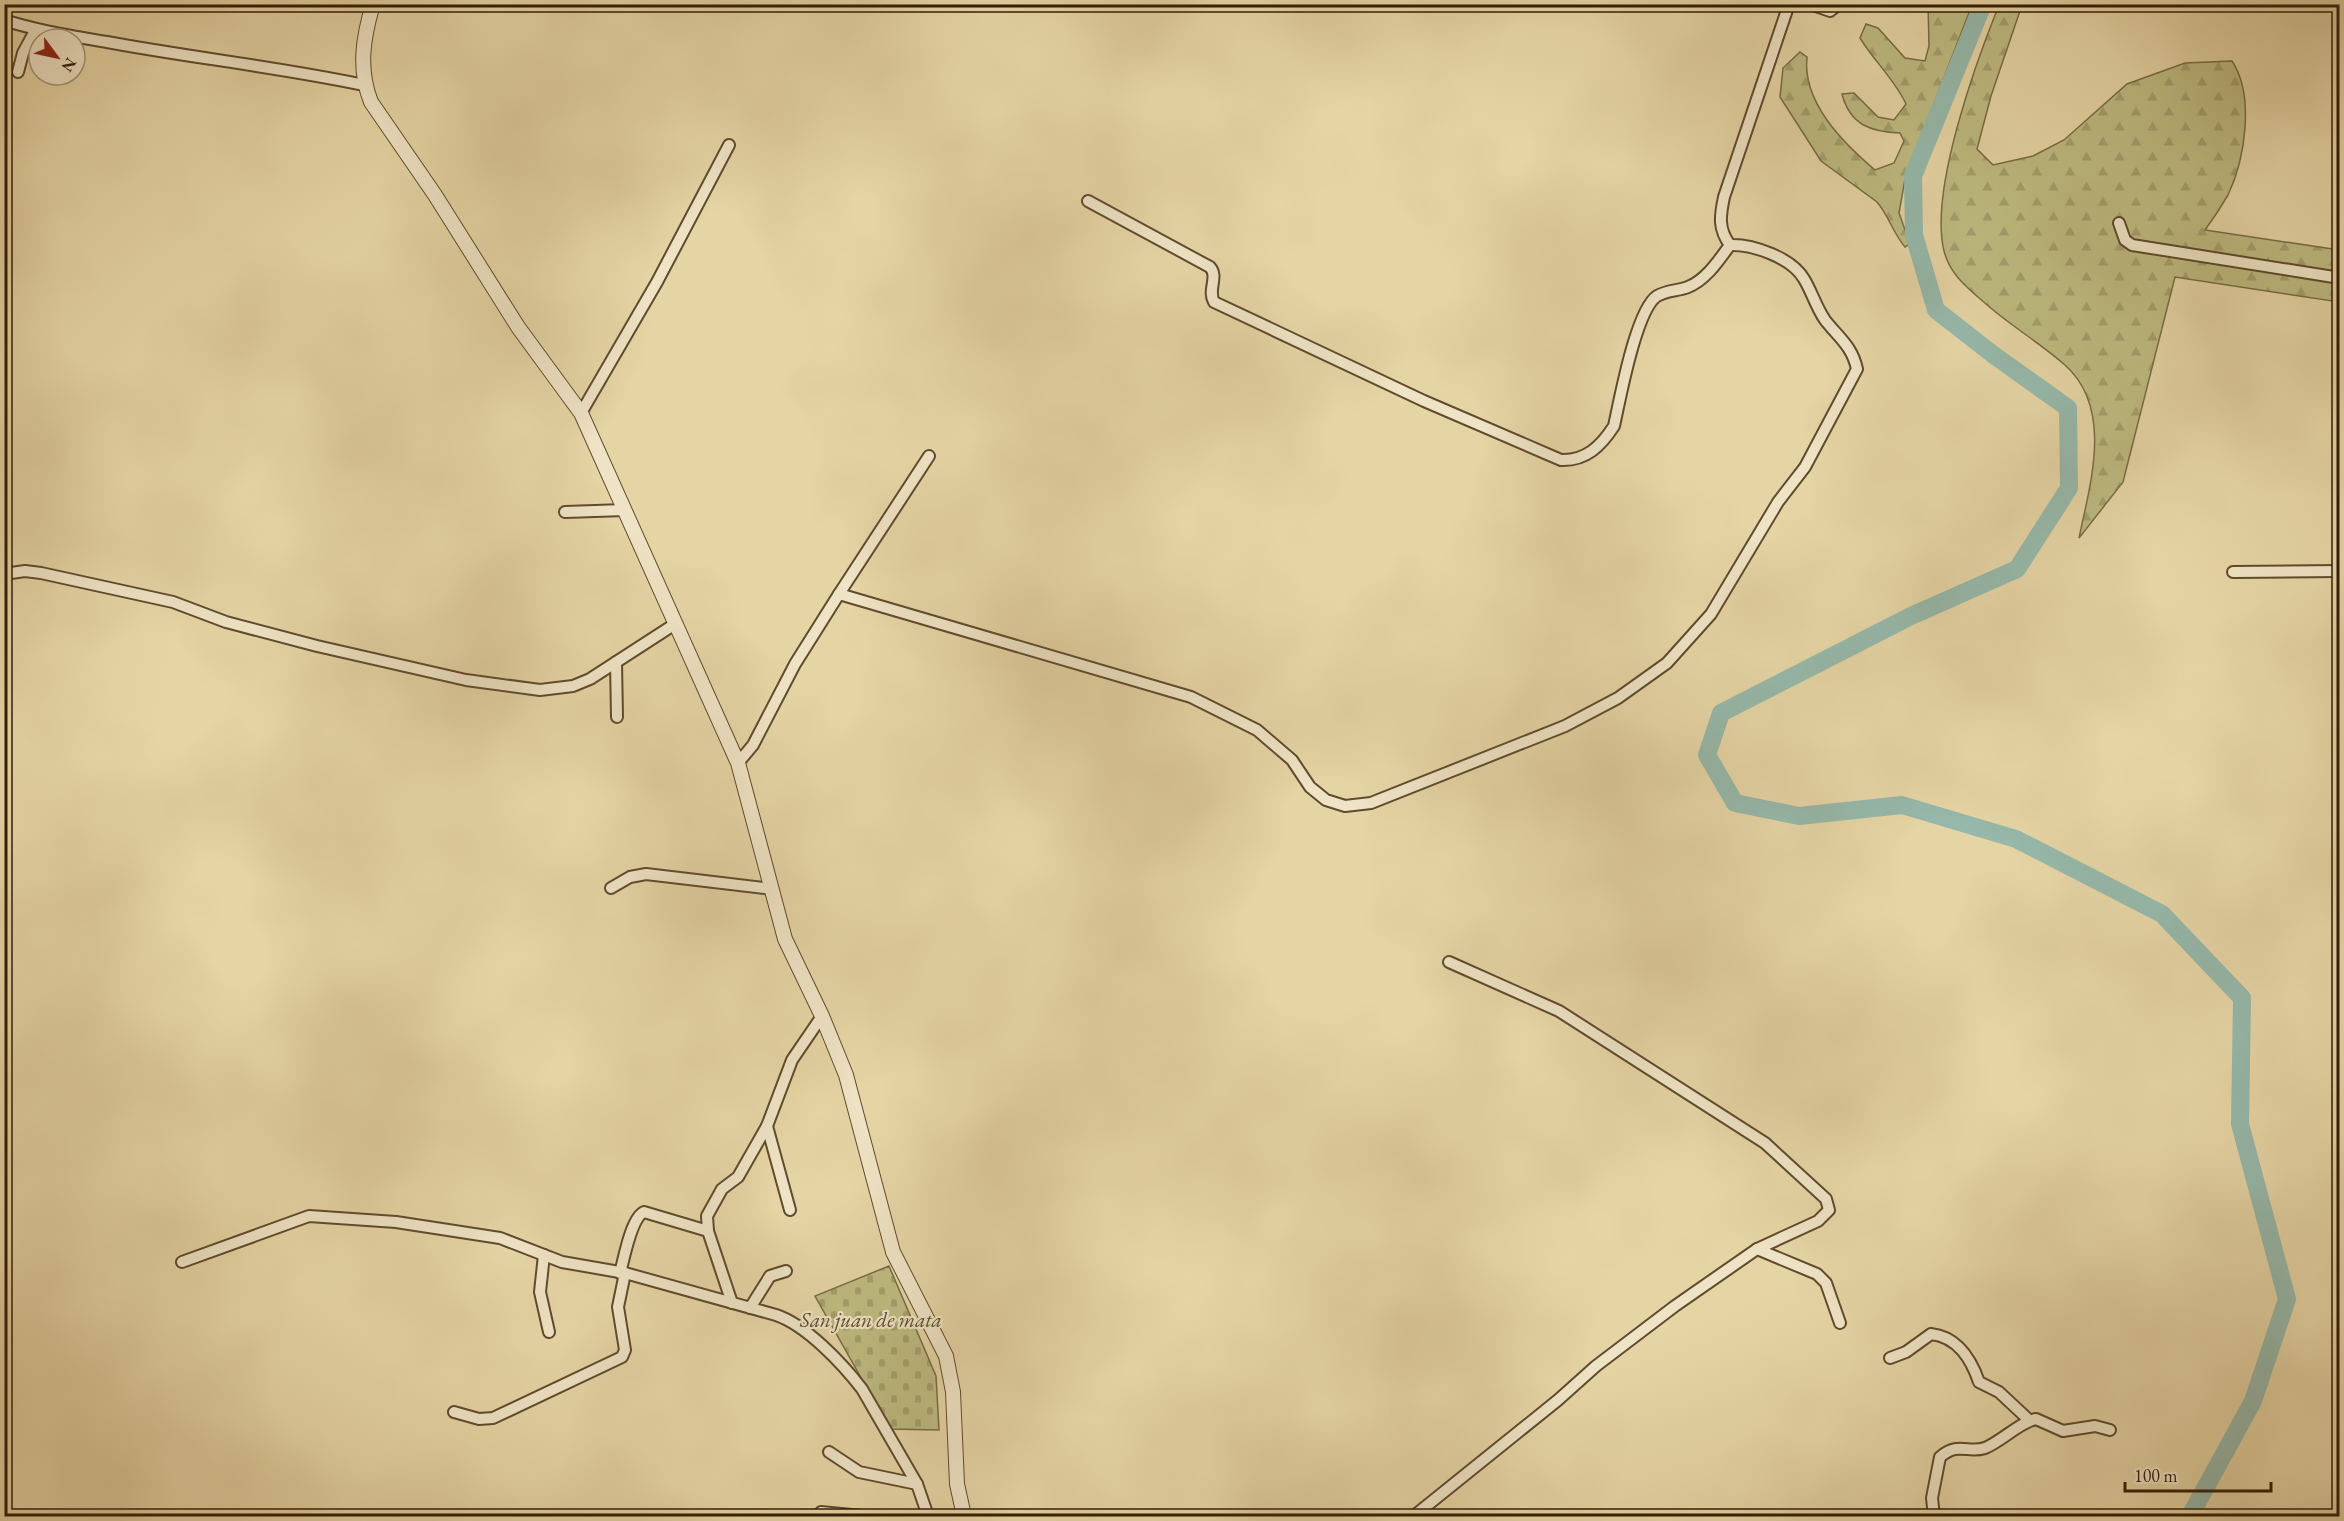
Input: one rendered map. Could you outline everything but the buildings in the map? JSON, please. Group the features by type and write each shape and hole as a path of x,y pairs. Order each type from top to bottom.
{"street":[{"path":"373,4 363,50 364,85 371,102 435,195 518,327 581,413 738,763 785,939 822,1016 846,1076 893,1252 946,1356 953,1392 957,1484 964,1516"},
{"path":"1730,245 1721,234 1720,216 1724,197 1789,4"},
{"path":"1810,4 1830,11 1839,4"},
{"path":"4,20 29,27"},
{"path":"87,38 309,73 364,85"},
{"path":"18,72 27,46"},
{"path":"581,413 657,282 729,146"},
{"path":"839,594 1191,697 1257,730 1292,760 1310,787 1336,805 1371,803 1565,726 1644,682 1701,628 1778,502 1805,467 1857,369 1852,350 1818,309 1798,271 1762,251 1741,244 1730,245 1714,267 1694,284 1658,295 1646,308 1635,339 1614,426 1606,437 1584,457 1561,460 1424,401 1214,302 1211,294 1214,274 1210,267 1088,201"},
{"path":"2119,223 2125,240 2132,245 2340,278"},
{"path":"738,763 753,745 795,664 929,456"},
{"path":"565,512 625,510"},
{"path":"4,574 25,571 41,573 173,602 226,622 317,646 488,684 556,689 590,679 675,624"},
{"path":"2233,572 2340,571"},
{"path":"616,662 617,717"},
{"path":"611,888 630,877 646,874 772,889"},
{"path":"1414,1516 1558,1400 1596,1366 1757,1249 1818,1221 1829,1210 1826,1199 1765,1143 1569,1017 1516,989 1449,962"},
{"path":"732,1303 708,1231 706,1221 709,1211 722,1189 738,1177 767,1126 792,1060 822,1016"},
{"path":"767,1126 790,1210"},
{"path":"454,1412 479,1419 493,1418 622,1357 626,1350 618,1307 622,1273 633,1228 640,1214 644,1212 708,1231"},
{"path":"182,1262 238,1239 316,1215 396,1222 511,1241 562,1262 622,1273 776,1314 797,1325 851,1375 873,1406 917,1484 928,1516"},
{"path":"1757,1249 1817,1274 1826,1283 1840,1323"},
{"path":"544,1255 540,1292 549,1332"},
{"path":"750,1308 762,1293 770,1276 786,1271"},
{"path":"1890,1358 1906,1352 1931,1334 1942,1336 1952,1341 1972,1360 1979,1382 1999,1392 2030,1420"},
{"path":"1934,1516 1932,1498 1940,1457 1954,1448 1977,1450 1987,1447 2007,1437 2030,1420 2036,1419 2063,1431 2095,1426 2110,1430"},
{"path":"829,1452 859,1472 917,1484"},
{"path":"821,1512 862,1516"}],"green space":[{"path":"1928,4 1972,5 1905,179 1899,213 1910,244 1905,247 1877,202 1821,161 1780,97 1783,68 1800,52 1807,57 1807,74 1811,90 1827,120 1838,134 1875,170 1894,163 1904,141 1900,133 1880,131 1863,125 1850,113 1842,94 1854,93 1878,117 1894,120 1906,104 1860,38 1866,24 1878,28 1905,58 1925,61 1929,46"},
{"path":"1999,5 2022,5 1991,96 1977,149 1993,165 2033,156 2064,140 2127,84 2185,63 2232,61 2239,75 2243,92 2245,128 2243,146 2228,195 2205,230 2339,250 2339,302 2175,277 2123,482 2079,538 2092,471 2094,448 2094,425 2089,403 2080,383 2065,365 2046,349 1966,287 1955,274 1944,251 1941,226 1943,195 1949,162 1968,92"},
{"name":"San juan de mata","path":"889,1266 936,1376 939,1430 890,1429 815,1296"}],"waterway":[{"path":"1983,4 1913,176 1914,235 1936,310 2068,408 2069,488 2017,569 1911,616 1721,713 1707,755 1735,803 1799,816 1902,805 2016,839 2162,914 2242,998 2240,1124 2287,1299 2253,1401 2190,1516"}]}
